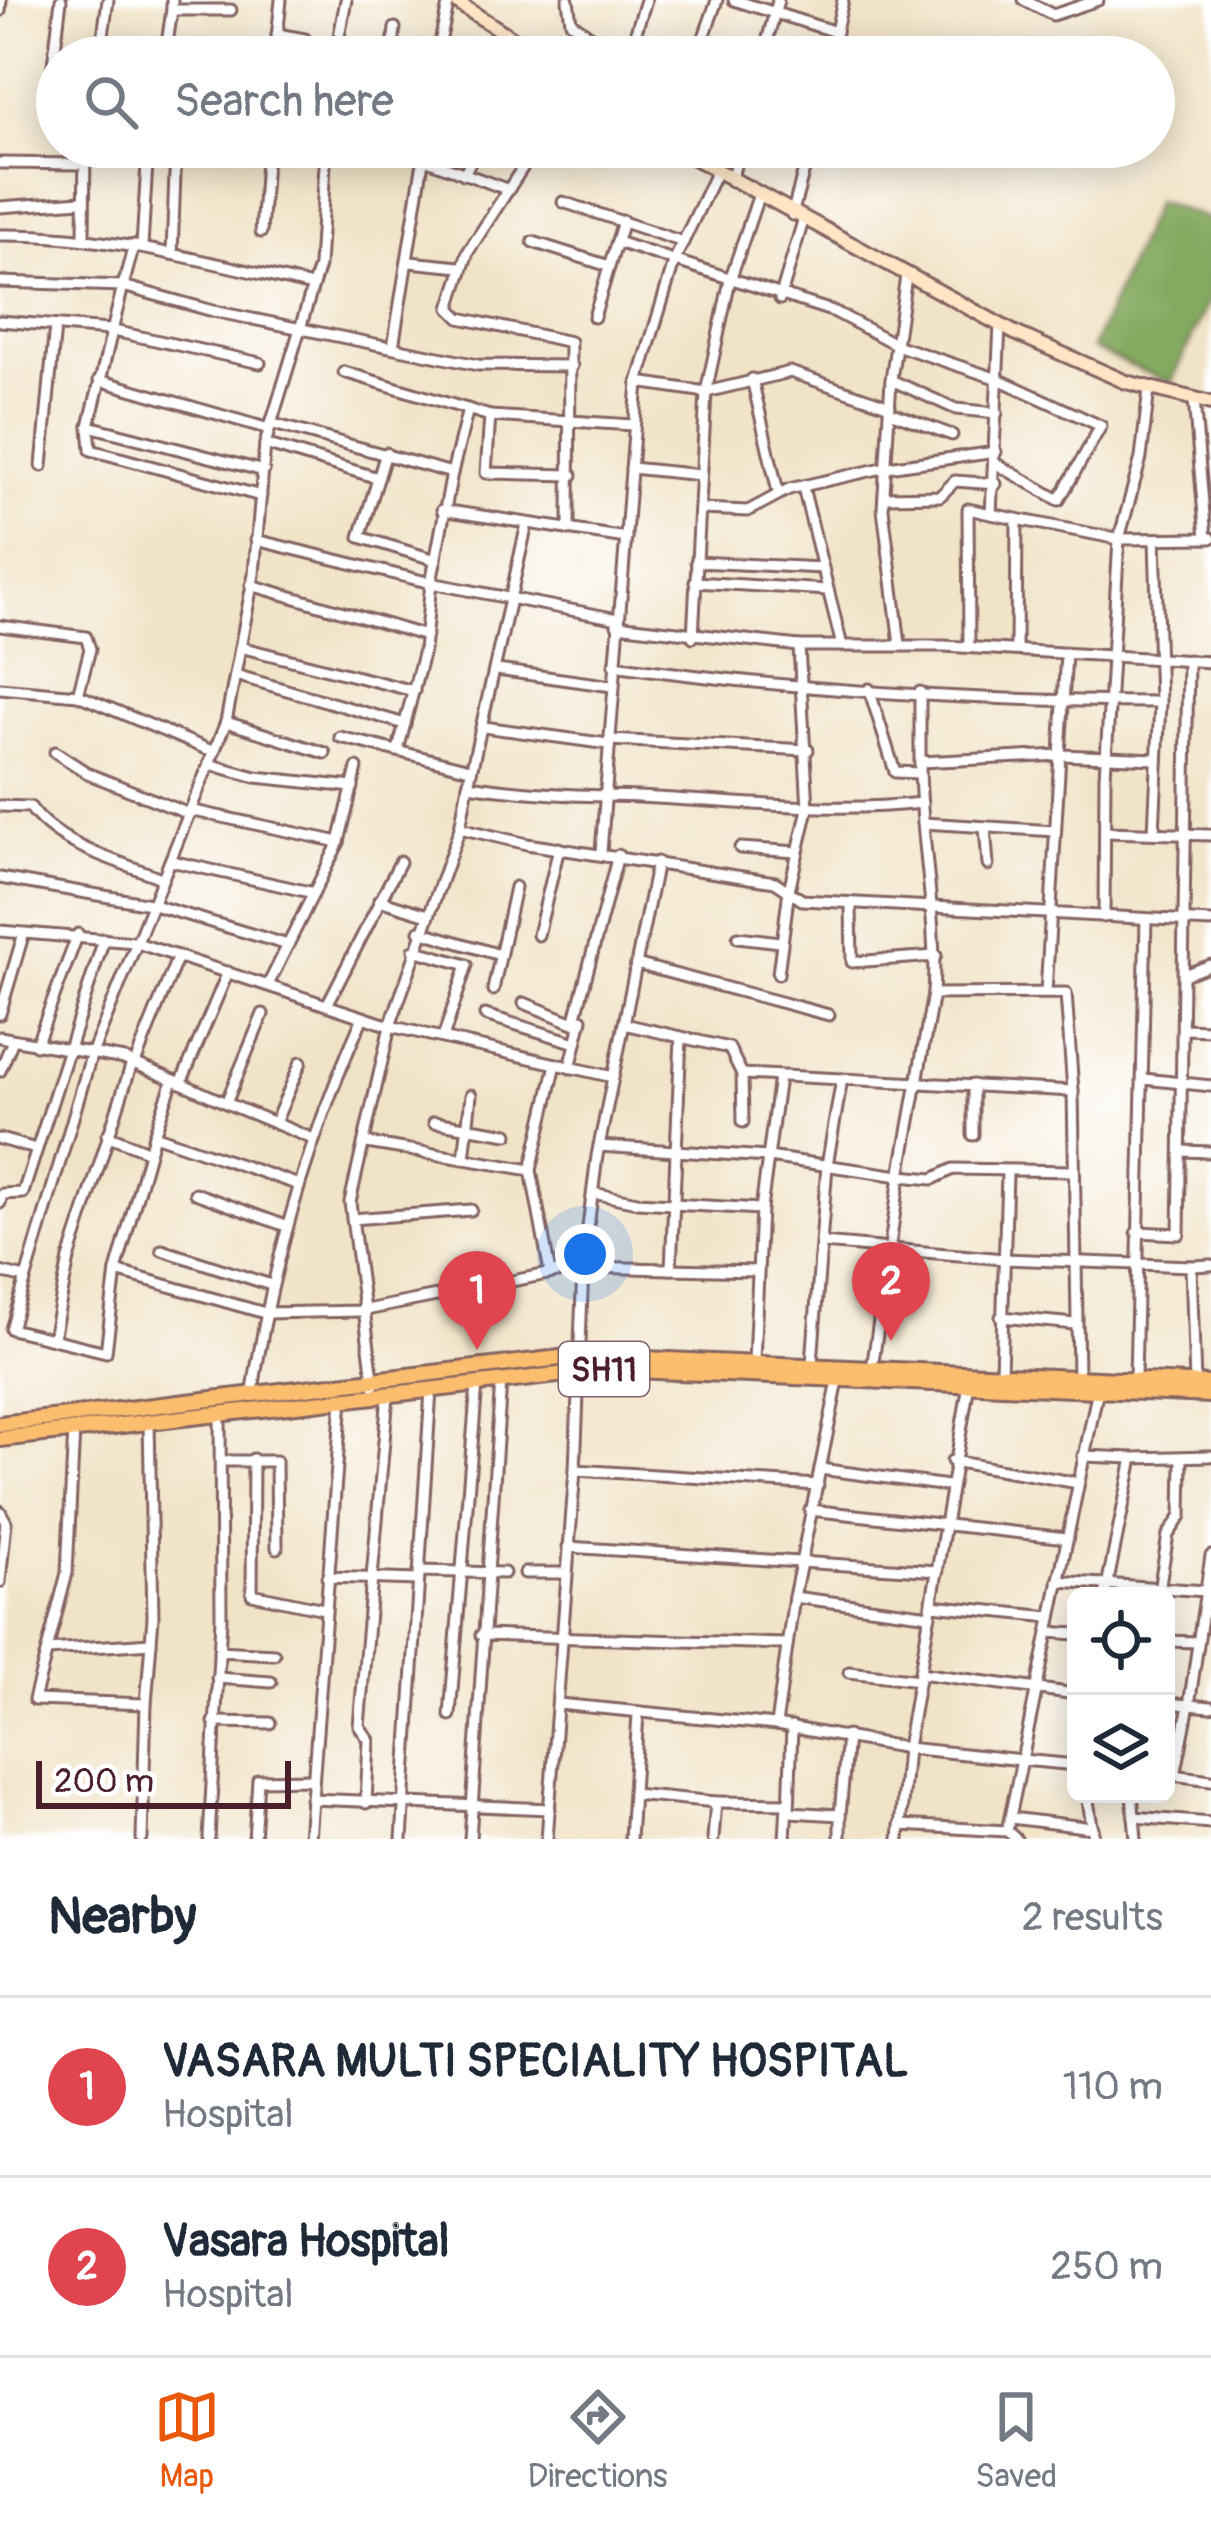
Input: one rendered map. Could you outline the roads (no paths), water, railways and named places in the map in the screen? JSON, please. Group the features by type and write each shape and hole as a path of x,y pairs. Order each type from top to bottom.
{"main road":[{"name":"SH11","path":"0,1439 342,1399 576,1365 754,1361 812,1363 970,1384 1135,1379 1203,1383"},
{"name":"SH11","path":"0,1424 252,1396 431,1390 501,1382 576,1365 839,1376 872,1371 1078,1376 1099,1383 1211,1396"}],"street":[{"path":"0,11 2,0"},
{"path":"57,36 61,0"},
{"path":"103,36 109,0"},
{"path":"281,0 277,34 291,36"},
{"path":"339,36 346,0"},
{"path":"442,36 451,0 474,5 512,36"},
{"path":"568,0 571,22 590,36"},
{"path":"635,36 646,0"},
{"path":"704,36 716,0"},
{"path":"734,0 836,32"},
{"path":"768,36 778,0"},
{"path":"835,36 844,0"},
{"path":"1031,2 1053,15 1097,0"},
{"path":"168,36 172,5 231,10"},
{"path":"394,36 395,28"},
{"path":"0,163 36,163"},
{"path":"83,168 84,237"},
{"path":"146,168 138,245 109,330 88,446 98,455 261,496"},
{"path":"172,254 175,168"},
{"path":"262,232 266,168"},
{"path":"228,971 147,1151 116,1271 106,1352 6,1328 91,1056 226,722 251,586 269,426 313,286 324,168"},
{"path":"393,347 422,168"},
{"path":"454,168 509,190"},
{"path":"464,174 467,168"},
{"path":"523,168 460,268 453,315 568,340 572,366 569,530"},
{"path":"709,168 1000,325 1149,388 1211,403"},
{"path":"731,181 734,168"},
{"path":"780,299 806,168"},
{"path":"601,852 638,382 675,259 716,172"},
{"path":"693,637 706,392 730,280 758,196"},
{"path":"0,207 81,201"},
{"path":"563,202 683,242"},
{"path":"594,317 623,221"},
{"path":"0,236 84,237 138,245 313,286"},
{"path":"533,242 609,266"},
{"path":"617,242 780,299 835,313 899,346 998,379 1101,426 1059,500 996,458 886,467 778,492 748,511 700,509"},
{"path":"410,262 460,268"},
{"path":"900,644 884,497 891,380 906,276"},
{"path":"0,282 124,286 478,365 572,366"},
{"path":"0,321 109,330 260,363"},
{"path":"991,514 1000,325"},
{"path":"42,466 55,326"},
{"path":"344,372 490,416 633,425"},
{"path":"638,382 706,392 790,372 952,435"},
{"path":"752,379 778,492"},
{"path":"99,380 452,472"},
{"path":"891,380 956,409 997,413"},
{"path":"1104,917 1106,755 1119,539 1142,458 1149,388"},
{"path":"969,647 968,509 1119,539 1209,538 1195,400"},
{"path":"398,750 426,636 442,510 468,409"},
{"path":"490,416 486,473 572,476"},
{"path":"89,426 264,471"},
{"path":"266,444 378,478"},
{"path":"386,453 359,537 436,560"},
{"path":"631,469 701,475"},
{"path":"884,497 940,496 955,481 996,484"},
{"path":"803,487 842,646"},
{"path":"442,510 626,538"},
{"path":"1016,650 1017,520"},
{"path":"366,1802 369,1740 359,1726 372,1579 378,1391 362,1311 350,1202 390,1026 460,828 527,524"},
{"path":"1154,833 1160,702 1155,539"},
{"path":"256,540 431,583 693,637 799,646 900,644 1211,662"},
{"path":"696,562 823,568"},
{"path":"695,582 828,590"},
{"path":"251,586 426,636"},
{"path":"0,626 86,637 90,649 78,695"},
{"path":"240,646 414,691"},
{"path":"778,974 789,890 808,809 799,646"},
{"path":"1046,993 1066,653"},
{"path":"1137,1232 1179,1234 1188,660"},
{"path":"614,665 800,685 1160,702"},
{"path":"496,670 612,686"},
{"path":"235,675 404,724"},
{"path":"0,688 78,695 214,752"},
{"path":"869,689 895,772 1061,755 1156,759"},
{"path":"872,1371 900,1176 934,994 936,908 923,824 920,692"},
{"path":"226,722 325,753"},
{"path":"484,727 609,742 808,750"},
{"path":"340,736 470,769"},
{"path":"55,752 89,773 192,813 339,842"},
{"path":"209,764 256,777 352,787"},
{"path":"268,985 339,842 357,768"},
{"path":"467,785 537,795 808,809 922,803"},
{"path":"0,806 30,808 42,823 76,843 160,878"},
{"path":"923,824 1055,831"},
{"path":"986,827 988,865"},
{"path":"460,828 775,882 802,900 1211,922"},
{"path":"1105,832 1211,835"},
{"path":"538,935 559,848"},
{"path":"740,848 797,852"},
{"path":"570,1067 618,855"},
{"path":"171,861 314,893"},
{"path":"327,1004 400,862"},
{"path":"548,1839 575,1470 576,1365 592,1193 657,862"},
{"path":"0,878 150,904 288,946"},
{"path":"493,990 515,886"},
{"path":"379,900 428,915"},
{"path":"851,904 852,962 936,956"},
{"path":"1135,1379 1147,919"},
{"path":"420,931 500,955"},
{"path":"0,932 78,934 134,942 390,1026 613,1077"},
{"path":"36,1045 78,934"},
{"path":"0,1014 23,936"},
{"path":"738,937 780,942"},
{"path":"0,1202 2,1194 23,1193 64,1052 104,939"},
{"path":"414,950 467,965 443,1038"},
{"path":"53,1339 69,1259 107,1136 178,956"},
{"path":"636,964 829,1015"},
{"path":"1184,975 1211,965"},
{"path":"934,994 1066,993 1073,1090 1078,1376"},
{"path":"524,1004 597,1025"},
{"path":"226,1103 263,1014"},
{"path":"485,1015 576,1043"},
{"path":"252,1396 286,1226 313,1139 362,1017"},
{"path":"624,1024 729,1048 742,1074 742,1122"},
{"path":"1183,1029 1211,1030"},
{"path":"0,1037 133,1063 313,1139"},
{"path":"671,1269 681,1037"},
{"path":"0,1071 13,1040"},
{"path":"275,1123 302,1062"},
{"path":"550,1274 531,1170 556,1064"},
{"path":"742,1074 1073,1090"},
{"path":"754,1361 761,1209 779,1077"},
{"path":"812,1363 827,1165 842,1079"},
{"path":"1144,1079 1211,1086"},
{"path":"973,1085 973,1135"},
{"path":"464,1159 471,1095"},
{"path":"434,1122 508,1134"},
{"path":"154,1135 298,1185"},
{"path":"107,1136 147,1151"},
{"path":"0,1139 36,1149"},
{"path":"367,1143 531,1170"},
{"path":"599,1145 678,1155 768,1157 933,1179 953,1169 1073,1171"},
{"path":"1181,1151 1211,1151"},
{"path":"1001,1373 1007,1173"},
{"path":"195,1193 286,1226"},
{"path":"592,1193 761,1209"},
{"path":"352,1219 470,1210"},
{"path":"823,1243 1004,1259 1211,1265"},
{"path":"162,1250 272,1285"},
{"path":"1191,1266 1203,1383"},
{"path":"116,1271 265,1313 362,1311 584,1267 757,1271"},
{"path":"0,1272 25,1278"},
{"path":"1001,1317 1075,1324"},
{"path":"776,1725 794,1597 839,1376"},
{"path":"470,1839 501,1382"},
{"path":"900,1825 1012,1835 1022,1760 1099,1383"},
{"path":"450,1715 477,1384"},
{"path":"899,1839 907,1748 946,1525 952,1461 970,1384"},
{"path":"402,1839 431,1390"},
{"path":"309,1839 342,1399"},
{"path":"209,1839 219,1651 220,1413"},
{"path":"142,1839 151,1643 148,1422"},
{"path":"74,1429 67,1573 34,1700 146,1704"},
{"path":"1083,1456 1211,1456"},
{"path":"1160,1587 1168,1535 1181,1516 1182,1458"},
{"path":"253,1459 252,1594 323,1609"},
{"path":"1108,1587 1133,1459"},
{"path":"223,1461 276,1461 277,1547"},
{"path":"952,1461 1078,1483"},
{"path":"820,1469 948,1486"},
{"path":"575,1470 818,1485"},
{"path":"810,1510 1066,1538"},
{"path":"0,1511 6,1522 0,1582"},
{"path":"568,1547 938,1571"},
{"path":"1175,1757 1189,1705 1211,1556"},
{"path":"327,1577 503,1573"},
{"path":"525,1573 566,1574"},
{"path":"1058,1581 1091,1587"},
{"path":"1175,1592 1206,1592"},
{"path":"794,1597 1051,1616"},
{"path":"1048,1632 1067,1633"},
{"path":"481,1635 786,1644"},
{"path":"1175,1641 1197,1642"},
{"path":"48,1650 151,1643"},
{"path":"219,1651 274,1654"},
{"path":"849,1672 1067,1693"},
{"path":"217,1678 271,1682"},
{"path":"558,1704 776,1725 907,1748 1067,1764"},
{"path":"1175,1704 1211,1707"},
{"path":"630,1839 638,1714"},
{"path":"214,1722 270,1723"},
{"path":"784,1839 792,1727"},
{"path":"840,1839 847,1736"},
{"path":"1175,1776 1211,1780"},
{"path":"254,1839 258,1780 312,1779"},
{"path":"633,1794 787,1803"},
{"path":"311,1799 550,1809"},
{"path":"713,1839 716,1802"},
{"path":"787,1803 789,1812 840,1815"},
{"path":"1011,1818 1094,1834 1089,1803"},
{"path":"1133,1803 1136,1839"},
{"path":"1134,1817 1211,1823"}],"place":[{"name":"Vasara Hospital","path":"891,1341"},
{"name":"VASARA MULTI SPECIALITY HOSPITAL","path":"477,1350"}]}
